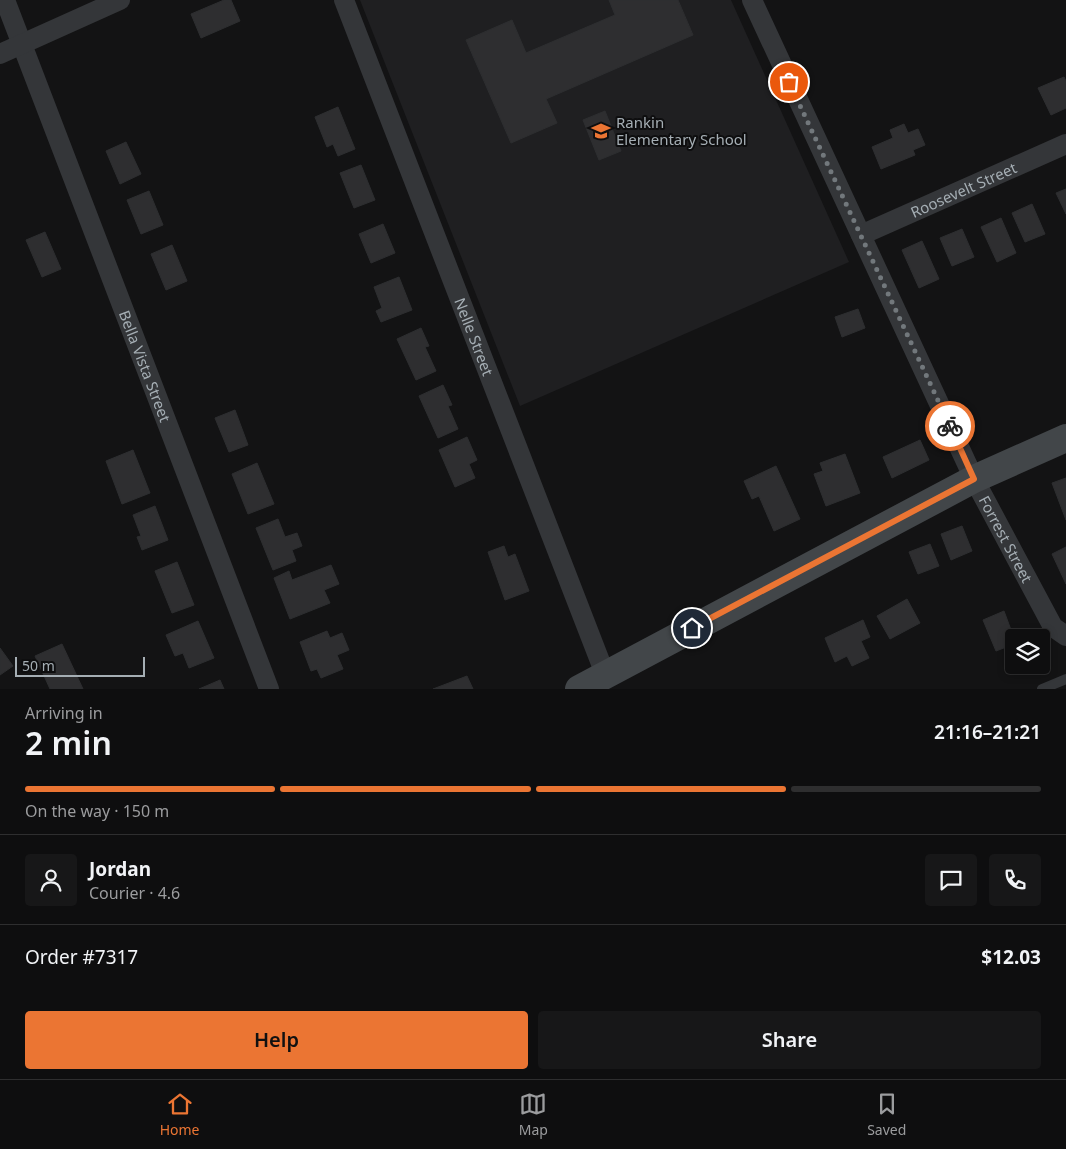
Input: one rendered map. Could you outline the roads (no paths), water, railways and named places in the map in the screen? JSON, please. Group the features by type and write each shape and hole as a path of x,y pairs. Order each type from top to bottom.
{"street":[{"name":"Bella Vista Street","path":"5,0 269,689"},
{"path":"0,54 120,0"},
{"name":"Nelle Street","path":"344,0 604,674"},
{"name":"Forrest Street","path":"752,0 974,479 1053,627 1066,636"},
{"name":"Roosevelt Street","path":"861,235 1066,144"},
{"path":"579,689 604,674 974,479 1066,438"}],"lane":[{"path":"1042,689 1066,679"}],"place":[{"name":"Rankin Elementary School","path":"601,131"}]}
